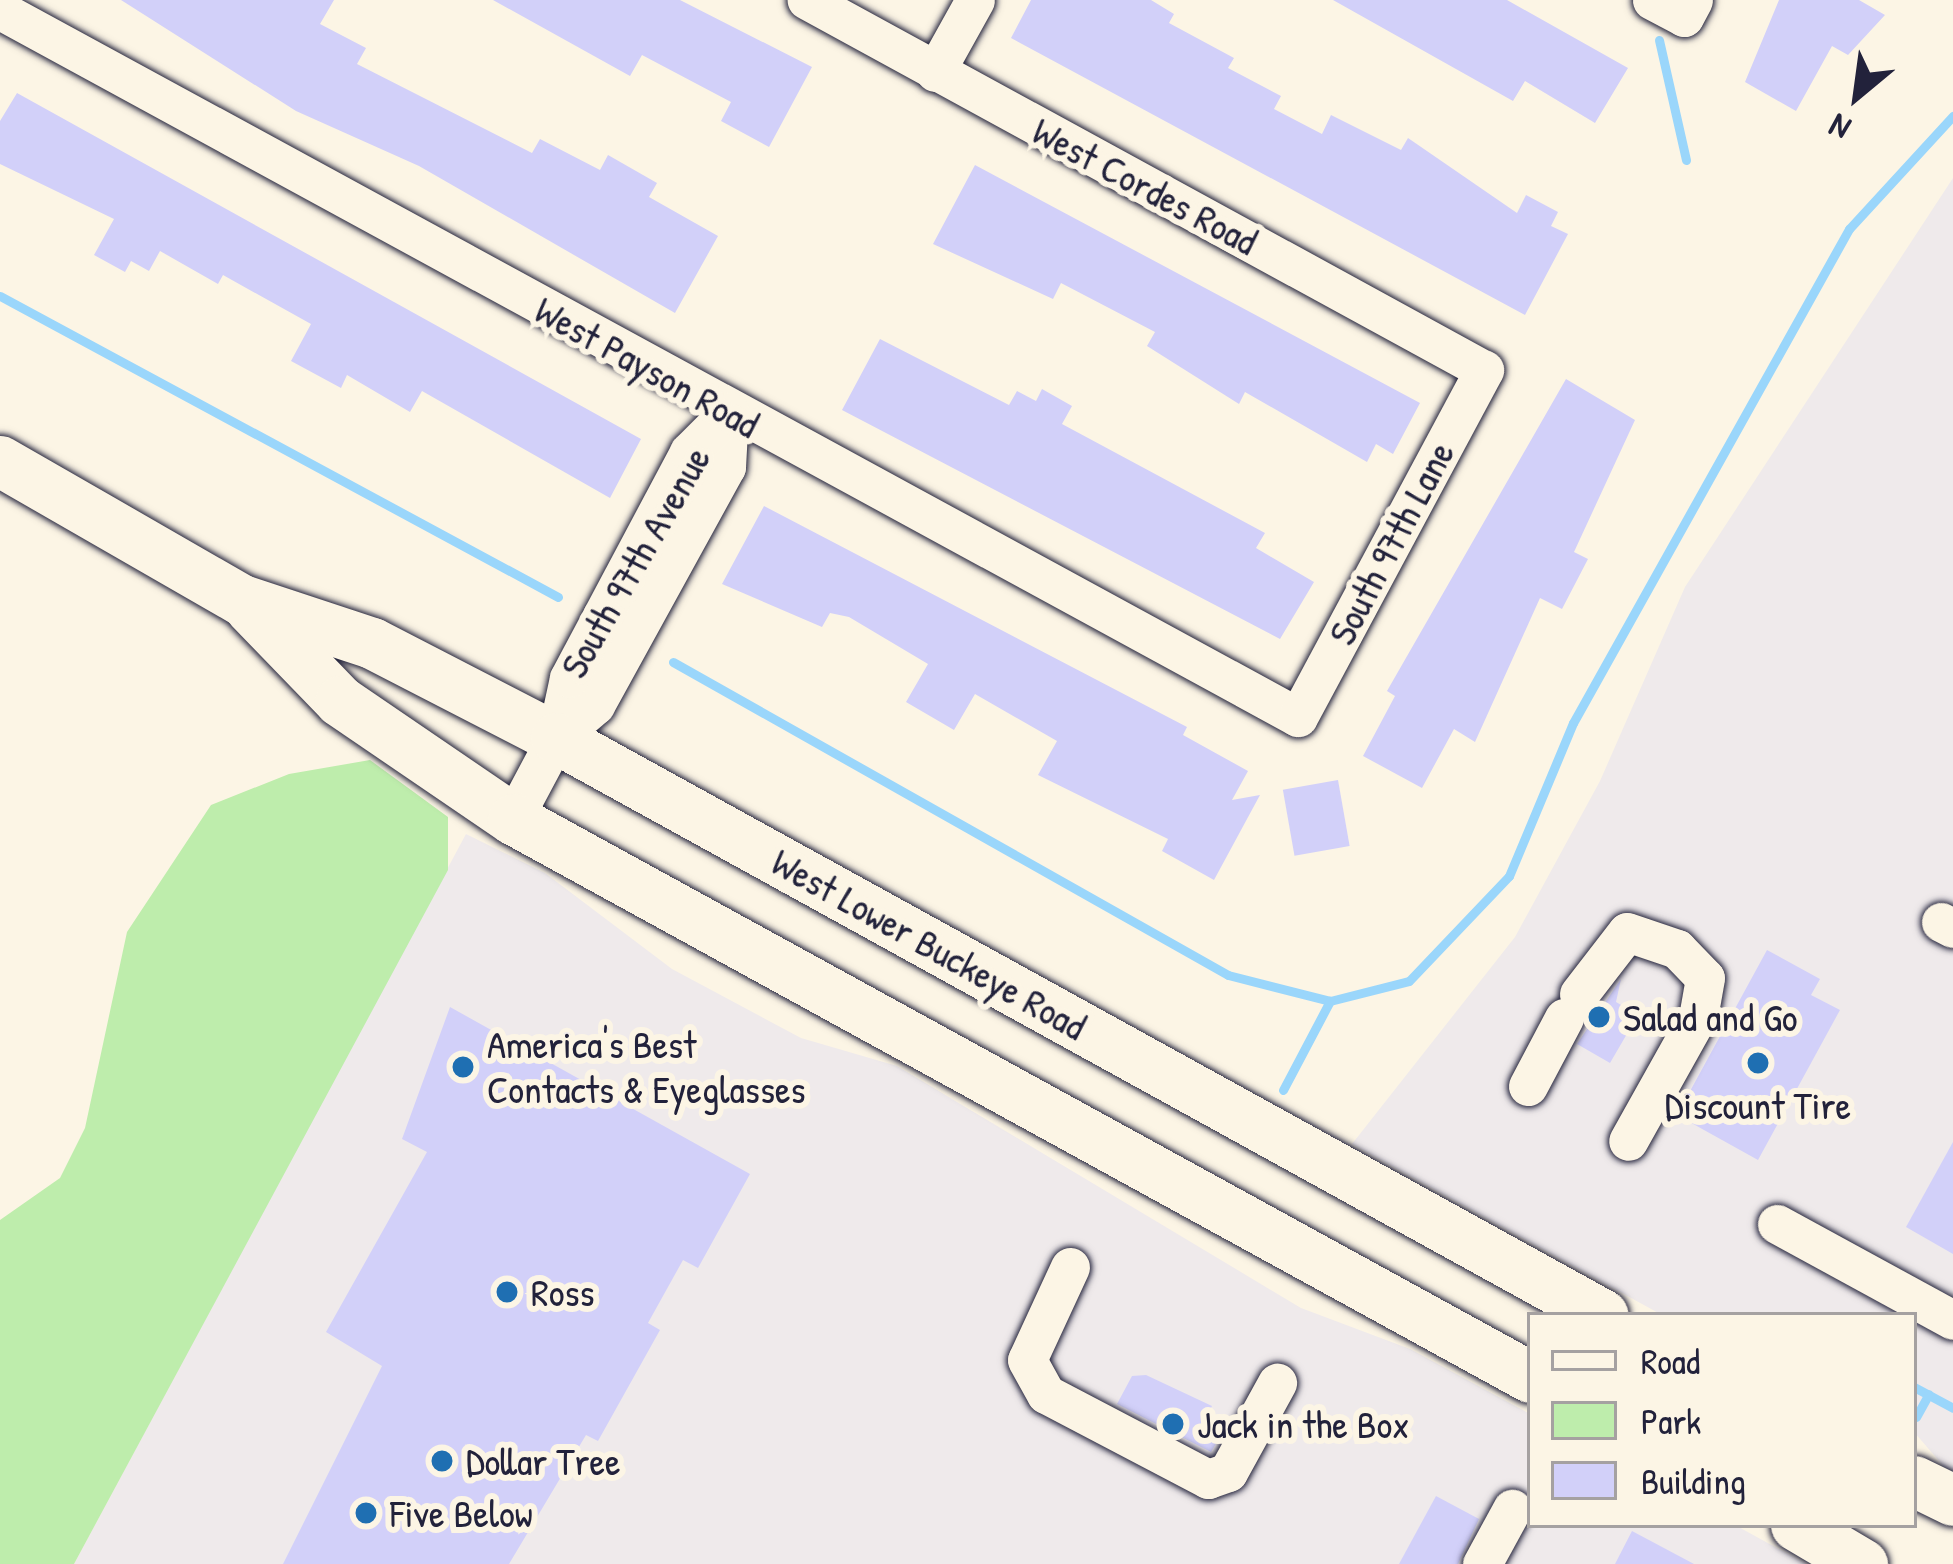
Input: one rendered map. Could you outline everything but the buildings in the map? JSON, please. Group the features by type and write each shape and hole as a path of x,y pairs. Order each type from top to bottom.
{"main road":[{"name":"West Lower Buckeye Road","path":"0,461 242,600 372,643 556,738 1598,1312"},
{"name":"West Lower Buckeye Road","path":"242,600 340,701 513,819 1527,1376"},
{"path":"1917,1482 1953,1500"},
{"path":"1801,1528 1862,1564"}],"street":[{"name":"West Cordes Road","path":"807,0 1484,370"},
{"path":"935,72 975,0"},
{"name":"West Payson Road","path":"0,10 730,412 1298,717"},
{"name":"South 97th Lane","path":"1298,717 1484,370"},
{"name":"South 97th Avenue","path":"513,819 556,738 562,692 668,493 730,412"},
{"path":"1528,1086 1571,1006 1628,932 1677,949 1706,978 1698,1016 1628,1141"},
{"path":"1777,1223 1953,1320"},
{"path":"1070,1267 1029,1345 1030,1378 1046,1394 1208,1479 1228,1472 1277,1383"},
{"path":"1482,1564 1512,1509"}],"shaded area":[{"path":"1953,178 1953,1477 1917,1435 1917,1312 1657,1312 1352,1144 1515,937 1600,781 1685,587"},
{"path":"466,834 545,873 672,969 801,1038 897,1066 1301,1308 1410,1349 1527,1412 1527,1528 1740,1528 1806,1564 74,1564"}],"green space":[{"path":"370,760 448,817 448,870 74,1564 0,1564 0,1220 60,1178 85,1128 127,932 211,805 289,774"}],"waterway":[{"path":"1659,40 1686,160"},
{"path":"673,662 1228,975 1330,1001 1409,981 1509,876 1573,723 1849,229 1953,116"},
{"path":"0,296 558,597"},
{"path":"1283,1090 1330,1001"},
{"path":"1917,1389 1953,1408"},
{"path":"1917,1415 1929,1394"}],"place":[{"name":"Salad and Go","path":"1599,1017"},
{"name":"Discount Tire","path":"1758,1063"},
{"name":"America's Best Contacts & Eyeglasses","path":"463,1067"},
{"name":"Ross","path":"507,1292"},
{"name":"Jack in the Box","path":"1173,1424"},
{"name":"Dollar Tree","path":"442,1461"},
{"name":"Five Below","path":"366,1513"}]}
